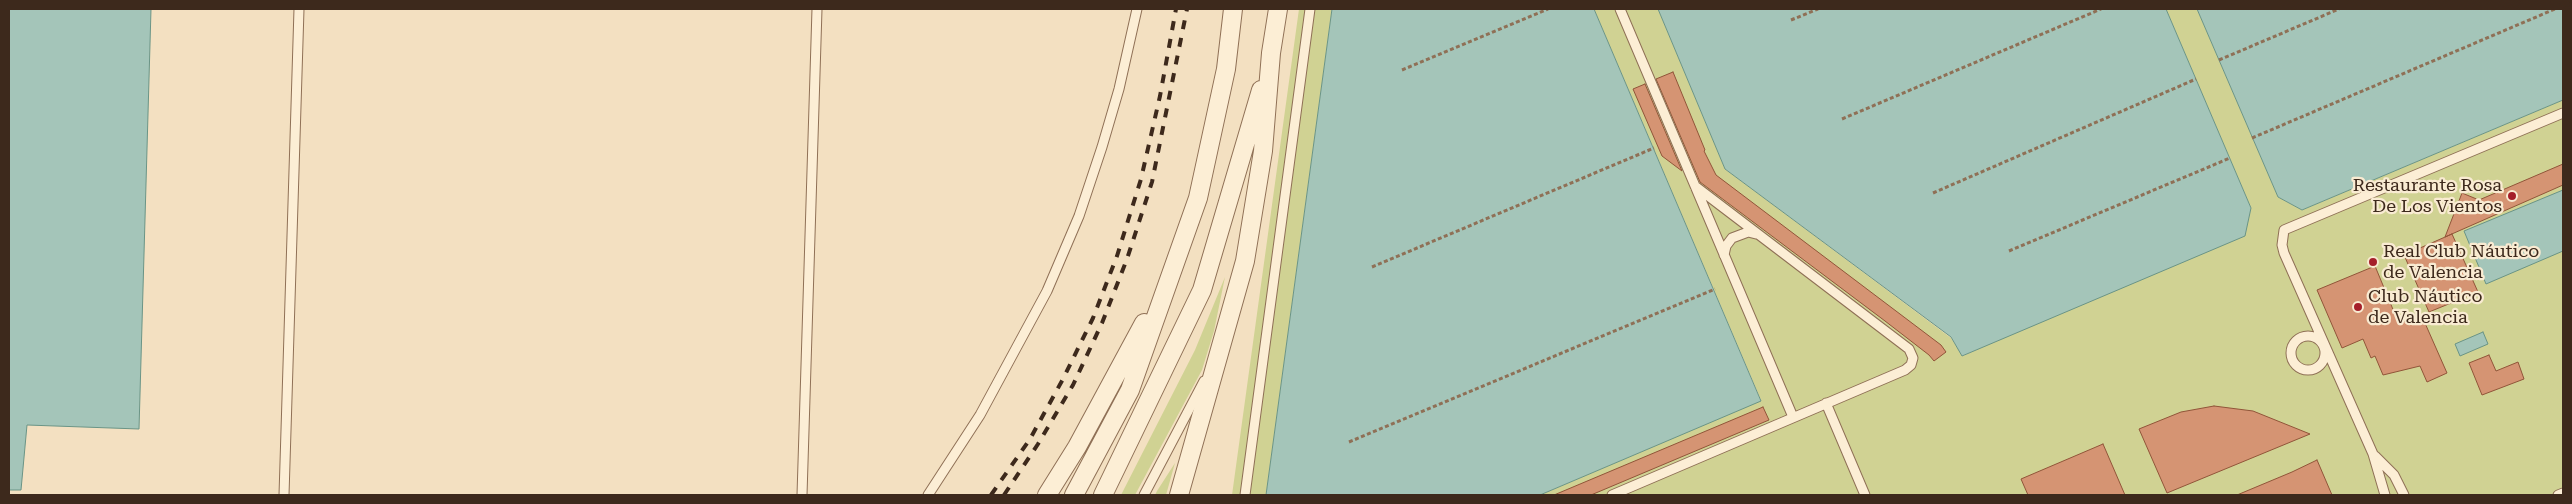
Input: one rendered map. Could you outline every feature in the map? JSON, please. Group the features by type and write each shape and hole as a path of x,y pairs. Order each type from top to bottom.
{"street":[{"path":"1074,495 1130,390 1198,198 1226,68 1233,9"},
{"path":"1180,495 1245,260 1264,151 1271,53 1278,9"},
{"path":"1103,495 1202,290 1271,53"},
{"path":"1047,495 1081,439 1172,270"}],"lane":[{"path":"284,495 299,9"},
{"path":"802,495 817,9"},
{"path":"928,495 980,415 1047,291 1079,216 1102,147 1119,89 1137,9"},
{"path":"1245,495 1310,9"},
{"path":"1620,9 1793,417"},
{"path":"2385,495 2373,454 2336,374 2282,245 2284,230 2563,113"},
{"path":"1612,495 1905,370 1911,364 1913,358 1910,349 1695,186"},
{"path":"1724,256 1726,246 1732,238 1748,232 1758,235"},
{"path":"2313,369 2325,357 2324,346 2317,339 2308,336 2299,339 2293,346 2292,356 2298,366 2313,369 2326,368 2336,374"},
{"path":"1144,495 1219,353"},
{"path":"1826,403 1864,495"},
{"path":"2373,454 2394,475 2404,495"},
{"path":"2558,495 2563,493"}],"path":[{"path":"1402,70 1548,9"},
{"path":"1791,20 1818,9"},
{"path":"1842,119 2101,9"},
{"path":"2219,60 2339,9"},
{"path":"2252,138 2555,9"},
{"path":"1934,193 2196,79"},
{"path":"1372,267 1654,148"},
{"path":"2009,251 2230,158"},
{"path":"1349,442 1715,289"}],"green space":[{"path":"1299,9 1332,9 1266,495 1232,495"},
{"name":"Real Club Náutico de Valencia","path":"1594,9 1658,9 1725,169 1951,338 1963,356 2251,208 2166,9 2197,9 2278,197 2302,210 2563,100 2563,495 1540,495 1761,400"},
{"path":"1225,277 1214,331 1202,370 1135,495 1121,495 1195,350"},
{"path":"1175,463 1166,495 1155,495 1157,491"}],"water":[{"path":"9,9 151,9 139,429 27,425 21,490 9,490"},
{"path":"1332,9 1594,9 1761,401 1540,495 1266,495"},
{"path":"1658,9 2166,9 2251,208 2245,236 1962,356 1951,337 1725,169"},
{"path":"2197,9 2563,9 2563,100 2302,210 2278,197"},
{"path":"2563,190 2563,251 2486,284 2464,231"},
{"path":"2483,332 2488,344 2460,356 2455,344"}],"building":[{"path":"1673,72 1704,151 1716,175 1941,345 1946,352 1934,361 1885,321 1700,182 1656,79"},
{"path":"1645,84 1682,171 1662,156 1633,89"},
{"path":"2563,164 2563,185 2445,237 2462,193 2479,200"},
{"path":"2452,234 2478,292 2429,312 2404,255"},
{"path":"2375,266 2399,324 2421,314 2447,373 2427,382 2420,366 2383,375 2375,356 2371,358 2363,339 2342,348 2317,290"},
{"path":"2489,355 2496,371 2518,362 2524,379 2482,395 2469,363"},
{"path":"2214,406 2253,411 2310,434 2167,493 2139,429 2181,412"},
{"path":"1763,407 1769,420 1591,495 1554,495"},
{"path":"2103,444 2125,495 2028,495 2021,479"},
{"path":"2317,460 2332,495 2237,495 2292,472"}],"railway":[{"path":"991,495 1030,439 1063,379 1093,318 1117,256 1141,179 1160,96 1176,9"},
{"path":"1004,495 1038,444 1073,385 1102,323 1127,259 1152,182 1187,9"}],"place":[{"name":"Restaurante Rosa De Los Vientos","path":"2512,196"},
{"name":"Real Club Náutico de Valencia","path":"2373,262"},
{"name":"Club Náutico de Valencia","path":"2358,307"}]}
